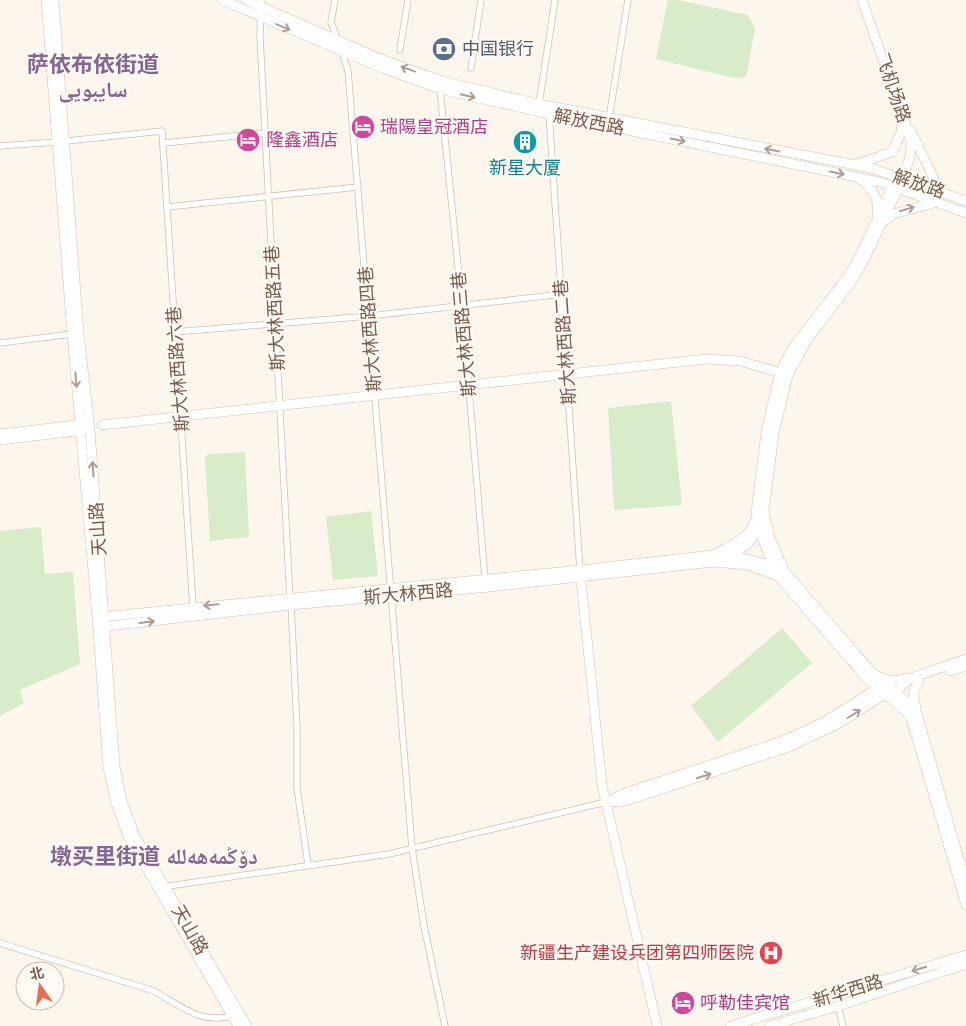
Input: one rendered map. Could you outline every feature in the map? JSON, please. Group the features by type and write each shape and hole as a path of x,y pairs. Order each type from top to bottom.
{"main road":[{"name":"天山路","path":"46,0 79,334 102,627 108,768 116,802 128,836 161,887 235,1015 238,1026"},
{"name":"天山路","path":"54,0 60,142 72,334 85,427"},
{"name":"解放西路","path":"222,0 342,51 440,89 549,114 856,177 895,188 966,213"},
{"name":"解放西路","path":"246,0 261,4 378,58 442,81 539,104 871,168"},
{"name":"飞机场路","path":"760,512 784,373 850,284 862,264 878,225 901,178 911,150 909,134 903,115 862,0"},
{"path":"850,165 863,164 892,152 901,133 903,115"},
{"path":"903,115 934,179 943,193"},
{"name":"解放路","path":"871,168 966,201"},
{"path":"856,177 870,186 874,193 878,208 878,225"},
{"path":"878,225 894,214 926,204 939,203"},
{"path":"0,440 102,425 706,359 723,359 756,364 784,373"},
{"path":"0,434 85,427"},
{"path":"760,512 763,540 779,570 861,673 913,712 966,883"},
{"path":"715,558 752,528 760,512"},
{"path":"760,512 779,570"},
{"path":"731,556 749,543 760,525"},
{"path":"715,558 740,557 785,572 891,696"},
{"path":"715,558 779,570"},
{"name":"斯大林西路","path":"101,617 193,607 390,592 489,587 581,573 715,558"},
{"path":"581,573 602,785 657,1026"},
{"name":"斯大林西路","path":"390,592 485,579 581,573"},
{"name":"斯大林西路","path":"102,627 290,601"},
{"path":"606,802 622,794 780,742 826,721 891,696 912,685 916,679 966,659"},
{"path":"874,675 893,681 916,679 966,666"},
{"path":"916,679 913,692 913,712 966,905"},
{"name":"新华西路","path":"730,1026 966,955"},
{"name":"新华西路","path":"768,1026 838,1006 966,964"},
{"name":"天山路","path":"235,1015 247,1026"}],"street":[{"name":"斯大林西路四巷","path":"335,0 331,22 348,71 370,316 390,592 412,848 424,926 445,1026"},
{"path":"400,50 408,0"},
{"path":"471,68 481,0"},
{"path":"539,104 556,0"},
{"path":"609,118 628,0"},
{"name":"斯大林西路五巷","path":"261,4 268,197 297,727 298,788 308,865"},
{"name":"斯大林西路三巷","path":"440,89 462,306 485,579"},
{"name":"斯大林西路二巷","path":"549,114 581,573"},
{"name":"斯大林西路六巷","path":"60,142 162,131 193,607"},
{"path":"163,143 265,133"},
{"path":"0,146 60,142"},
{"path":"167,207 358,187"},
{"path":"175,332 370,316 562,294"},
{"path":"0,343 72,334"},
{"path":"161,887 389,854 606,802"},
{"path":"0,944 154,991 169,999 192,1017 200,1020 212,1022 235,1015"},
{"path":"838,1006 843,1026"}],"green space":[{"path":"668,0 678,0 748,15 755,29 746,77 735,78 656,59"},
{"path":"671,401 682,505 614,510 608,408"},
{"path":"245,452 249,537 210,541 205,457 208,454"},
{"path":"371,511 378,576 333,580 326,517"},
{"path":"41,527 45,574 73,572 80,664 20,690 24,703 0,716 0,531"},
{"path":"782,628 812,663 718,742 691,706"}],"place":[{"name":"中国银行","path":"444,49"},
{"name":"瑞陽皇冠酒店","path":"363,127"},
{"name":"隆鑫酒店","path":"248,140"},
{"name":"新星大厦","path":"525,142"},
{"name":"新疆生产建设兵团第四师医院","path":"771,953"},
{"name":"呼勒佳宾馆","path":"683,1003"}],"district":[{"name":"萨依布依街道 سايبويى","path":"93,76"},
{"name":"墩买里街道 دۆڭمەھەللە","path":"154,856"}]}
